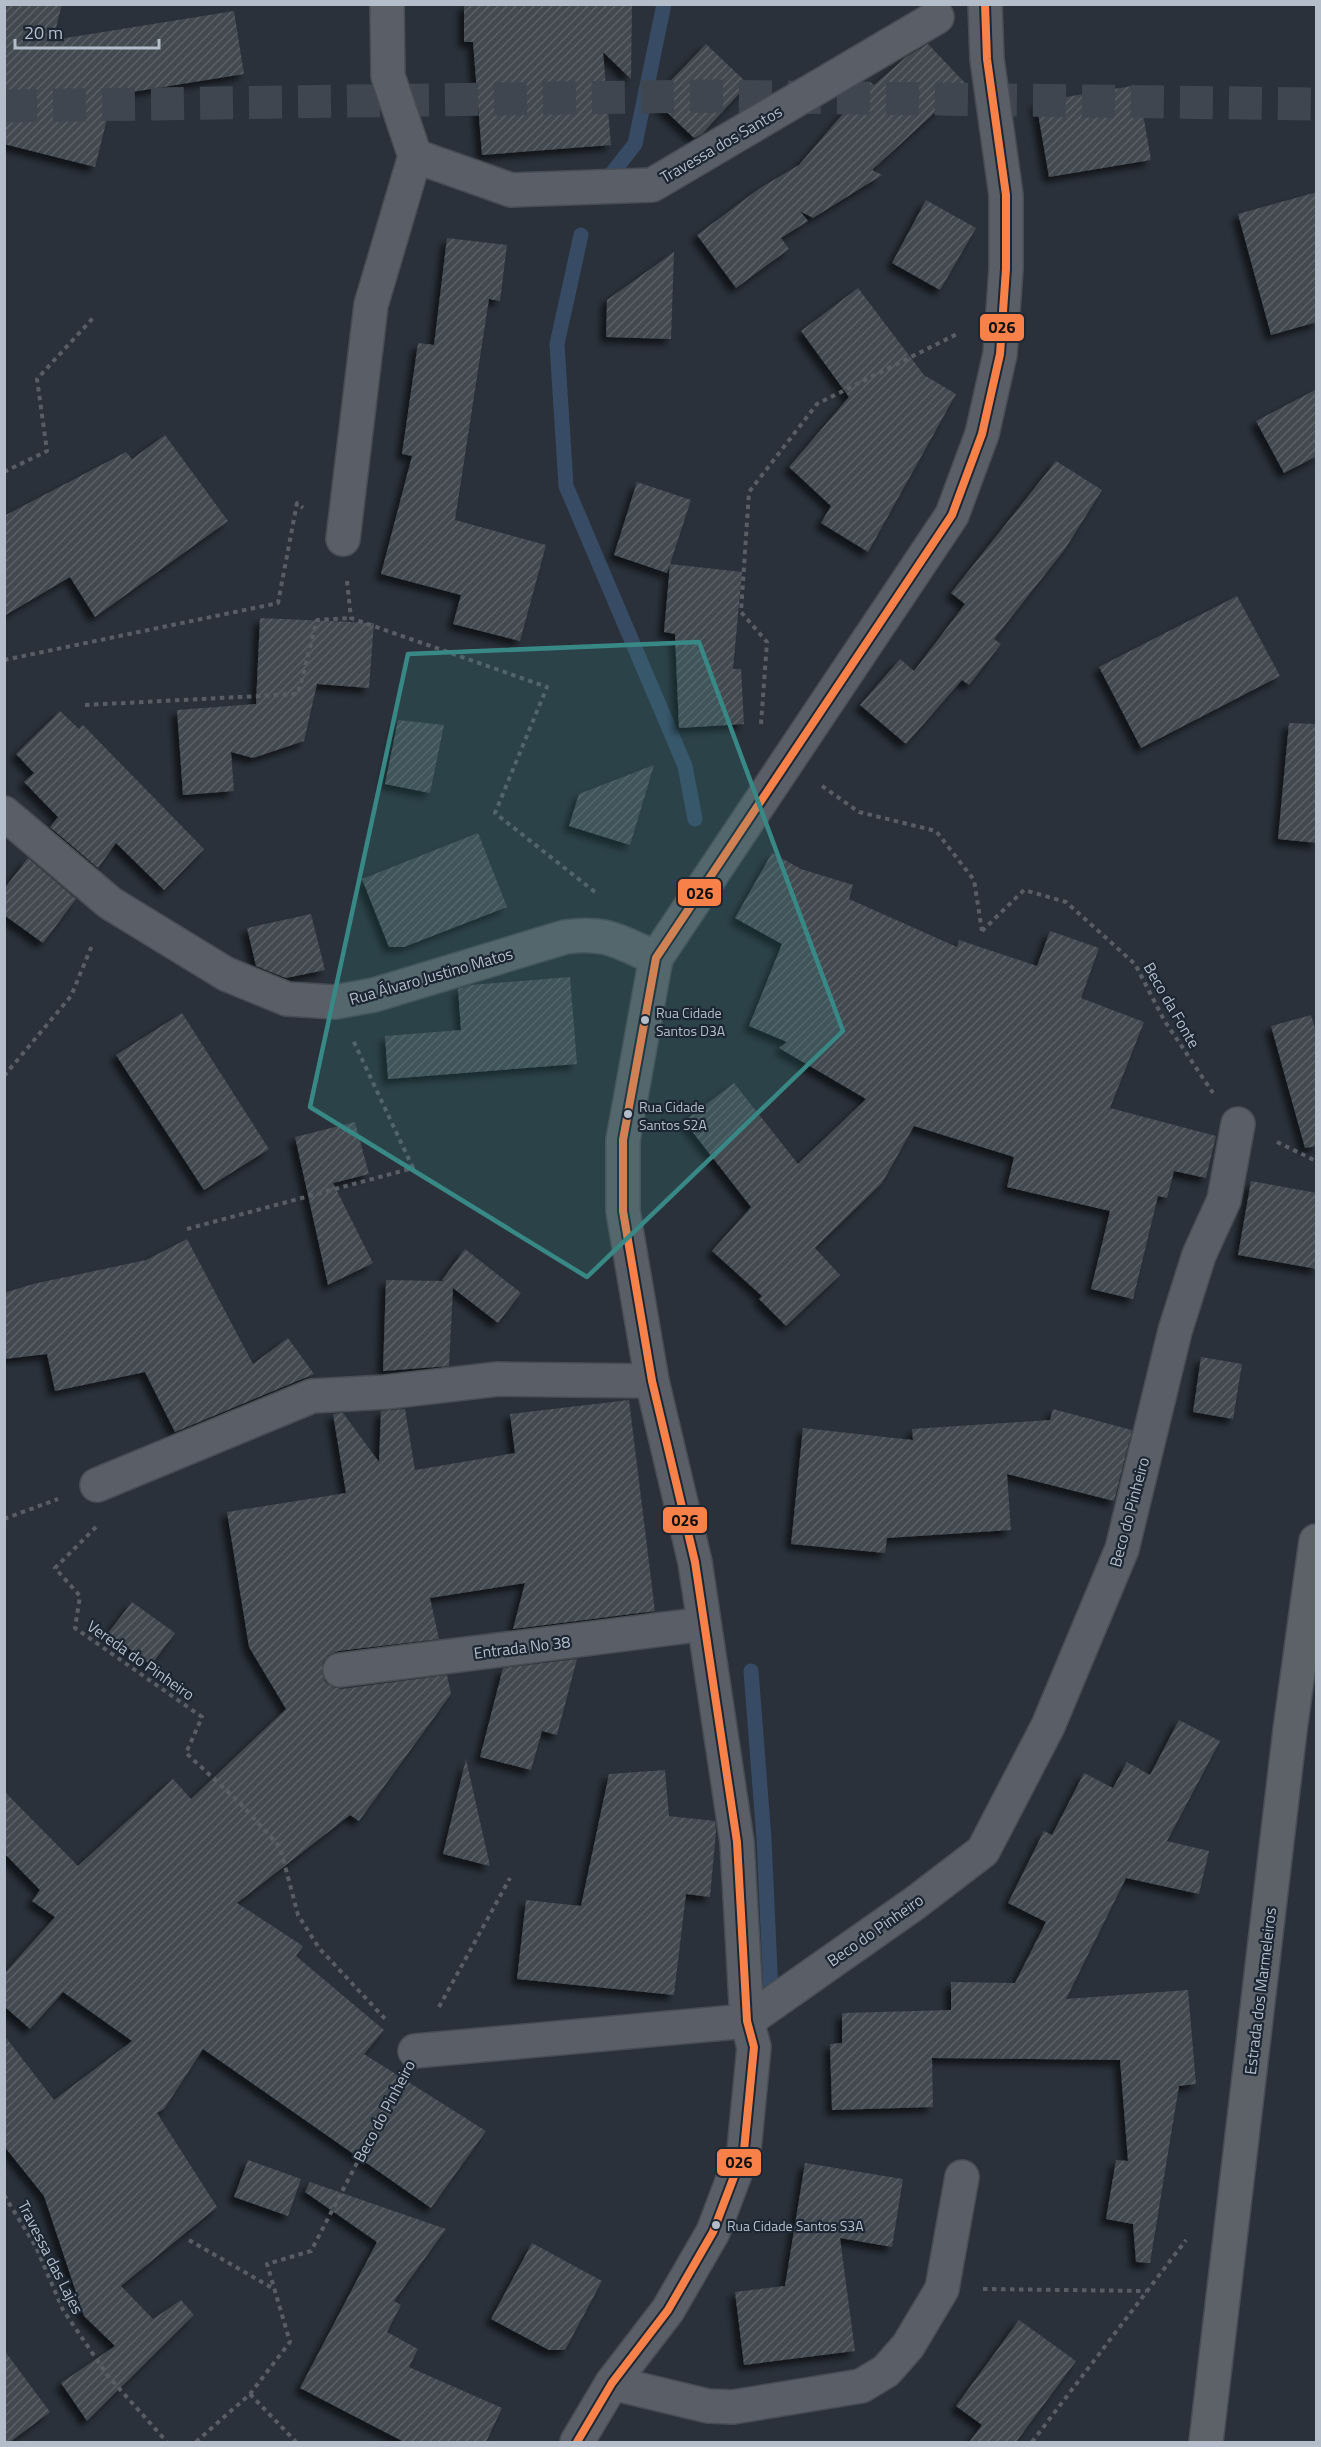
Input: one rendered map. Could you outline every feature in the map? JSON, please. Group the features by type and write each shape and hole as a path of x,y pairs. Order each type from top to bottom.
{"main road":[{"name":"Estrada dos Marmeleiros","path":"1206,2442 1290,1730 1317,1541"}],"street":[{"path":"343,540 371,305 415,156 388,76 387,4"},
{"path":"577,2442 612,2383 668,2310 713,2232 744,2150 754,2048 747,2021 737,1842 695,1562 652,1381 622,1210 623,1152 656,958 952,515 982,434 1000,354 1006,195 987,59 985,4"},
{"name":"Travessa dos Santos","path":"415,156 511,190 652,185 937,17"},
{"name":"Rua Álvaro Justino Matos","path":"4,813 110,903 226,974 287,999 335,1002 374,995 565,937 586,934 601,934 656,958"},
{"name":"Beco do Pinheiro","path":"415,2051 747,2021 983,1851 1048,1726 1122,1549 1175,1331 1199,1255 1224,1200 1238,1124"},
{"path":"97,1485 312,1396 386,1392 498,1379 652,1381"},
{"name":"Entrada No 38","path":"340,1670 704,1624"},
{"path":"612,2383 708,2406 733,2407 861,2385 886,2371 908,2346 942,2289 962,2177"}],"path":[{"path":"789,760 760,735 767,642 741,612 749,492 817,404 1003,311"},
{"path":"4,472 47,451 37,379 93,318"},
{"path":"4,660 278,603 297,503 343,540 351,618"},
{"path":"85,705 298,694 317,620 351,618 547,687 495,813 603,898"},
{"name":"Beco da Fonte","path":"814,781 859,812 936,831 975,880 982,931 1024,890 1066,902 1135,964 1164,1020 1182,1048 1206,1085 1238,1124"},
{"path":"4,1076 70,996 110,903"},
{"path":"187,1229 413,1168 335,1002"},
{"path":"4,1518 97,1485"},
{"name":"Vereda do Pinheiro","path":"97,1485 113,1510 55,1568 80,1596 75,1628 202,1717 186,1753 239,1802 280,1847 298,1915 319,1948 415,2051"},
{"path":"415,2051 510,1878"},
{"name":"Beco do Pinheiro","path":"250,2394 290,2342 267,2264 311,2251 415,2051"},
{"name":"Travessa das Lajes","path":"4,2195 36,2247 63,2310 108,2376 167,2442"},
{"path":"1032,2442 1190,2235"},
{"path":"189,2240 275,2289"},
{"path":"942,2289 1147,2291"},
{"path":"196,2442 250,2394 296,2442"}],"highlighted area":[{"path":"699,642 843,1031 587,1277 310,1107 408,654"}],"building":[{"path":"4,4 62,4 53,40 234,11 244,74 113,95 95,167 4,144"},
{"path":"464,4 632,4 631,79 603,52 611,145 482,155 473,42 464,42"},
{"path":"706,44 748,84 702,134 694,138 653,99"},
{"path":"928,44 966,84 872,170 882,175 813,218 800,211 808,221 781,238 789,249 736,288 697,235 760,188 799,165 870,82 874,85 906,57"},
{"path":"1138,85 1151,160 1049,177 1036,102"},
{"path":"1317,192 1317,322 1271,335 1238,214"},
{"path":"926,200 976,228 940,290 892,263"},
{"path":"447,238 507,245 500,301 489,299 455,520 546,545 520,641 453,624 461,595 381,574 412,456 402,454 418,343 434,345"},
{"path":"674,252 671,339 606,337 607,300"},
{"path":"858,288 924,375 956,394 868,552 821,523 831,506 789,467 849,397 801,331"},
{"path":"1317,389 1317,456 1284,473 1256,421"},
{"path":"165,435 228,521 95,617 70,577 4,616 4,516 126,452 132,459"},
{"path":"1056,461 1102,490 1065,549 994,639 1001,644 969,685 962,680 906,744 860,705 900,659 914,671 965,604 951,593"},
{"path":"637,482 691,500 667,573 614,555"},
{"path":"670,564 742,572 733,669 741,669 744,724 679,728 675,634 664,632"},
{"path":"1237,596 1280,676 1141,748 1099,667"},
{"path":"260,618 374,623 369,688 317,684 304,741 253,758 231,752 234,791 183,795 177,710 256,704"},
{"path":"60,711 79,729 83,725 204,849 164,890 116,843 98,868 50,827 58,817 24,782 34,773 16,754"},
{"path":"398,720 444,725 430,793 385,784"},
{"path":"1289,723 1317,724 1317,843 1278,839"},
{"path":"654,765 630,845 569,826 579,794"},
{"path":"478,833 507,907 404,947 389,947 362,879"},
{"path":"772,853 801,869 853,885 849,899 957,947 959,940 1037,966 1050,931 1099,948 1081,998 1144,1022 1110,1108 1216,1136 1206,1178 1174,1171 1167,1198 1158,1196 1133,1299 1091,1289 1110,1211 1007,1187 1014,1157 914,1126 882,1183 815,1248 840,1275 786,1326 759,1299 762,1296 712,1251 751,1207 684,1121 734,1083 798,1164 866,1099 779,1048 787,1042 749,1026 782,944 735,918"},
{"path":"28,858 76,899 43,943 4,915 4,889"},
{"path":"311,914 325,970 286,978 256,966 247,928"},
{"path":"570,977 577,1064 388,1079 385,1036 461,1030 458,989 471,985"},
{"path":"182,1013 269,1149 204,1190 116,1055"},
{"path":"1311,1015 1317,1035 1317,1146 1305,1148 1271,1026"},
{"path":"355,1122 369,1174 333,1183 373,1263 328,1285 295,1137"},
{"path":"1251,1181 1317,1193 1317,1269 1238,1255"},
{"path":"187,1239 253,1364 288,1338 314,1374 175,1432 145,1372 55,1391 47,1354 4,1359 4,1293 33,1284 146,1260"},
{"path":"465,1249 521,1293 498,1323 453,1288 449,1366 383,1371 386,1280 444,1281 442,1280"},
{"path":"1201,1357 1242,1364 1233,1419 1193,1412"},
{"path":"629,1400 655,1611 513,1629 525,1583 430,1598 439,1639 338,1651 329,1655 323,1662 322,1673 325,1682 333,1687 342,1689 447,1675 451,1694 359,1821 350,1815 237,1903 303,1946 296,1956 384,2030 364,2054 486,2131 431,2208 203,2049 164,2109 157,2113 217,2207 121,2286 153,2319 181,2300 194,2315 87,2421 61,2383 115,2346 84,2316 44,2196 4,2146 4,2035 54,2100 132,2041 63,1992 30,2029 4,2006 4,1974 55,1917 32,1901 40,1890 4,1853 4,1791 78,1866 173,1779 191,1799 286,1709 249,1647 227,1512 346,1493 333,1414 343,1413 379,1462 381,1411 405,1409 415,1470 515,1453 510,1414"},
{"path":"1053,1409 1132,1430 1114,1501 1007,1474 1011,1530 887,1538 885,1553 791,1544 803,1428 913,1440 912,1429 1050,1420"},
{"path":"132,1602 175,1633 151,1665 108,1633"},
{"path":"577,1659 557,1735 542,1731 531,1770 480,1757 503,1668"},
{"path":"1179,1720 1220,1741 1167,1841 1209,1851 1199,1894 1126,1878 1066,1999 1188,1990 1196,2084 1179,2086 1150,2263 1136,2262 1133,2224 1106,2219 1116,2160 1128,2161 1120,2060 932,2058 933,2107 832,2110 830,2044 842,2043 842,2013 951,2010 951,1982 1015,1983 1046,1922 1008,1903 1044,1831 1052,1835 1084,1773 1113,1788 1127,1762 1150,1775"},
{"path":"466,1759 490,1866 443,1854"},
{"path":"665,1770 669,1816 715,1821 716,1831 710,1897 686,1894 674,1995 517,1979 526,1900 581,1906 609,1774"},
{"path":"248,2160 301,2179 288,2216 234,2197"},
{"path":"805,2163 903,2179 892,2247 840,2238 855,2351 744,2365 735,2292 785,2286"},
{"path":"310,2182 446,2229 394,2301 401,2305 387,2332 418,2349 409,2367 502,2408 486,2442 404,2442 300,2388 377,2242 305,2192"},
{"path":"532,2243 602,2281 565,2350 549,2350 491,2319"},
{"path":"1019,2320 1076,2361 1016,2442 969,2442 982,2425 956,2406"},
{"path":"4,2350 50,2412 10,2442 4,2442"}],"waterway":[{"path":"606,181 635,144 664,4"},
{"path":"581,235 557,344 566,486 685,766 695,819"},
{"path":"751,1671 764,1839 771,1993"}],"tunnel":[{"path":"4,106 704,96 1316,104"}],"transit line":[{"name":"026","path":"577,2442 612,2383 668,2310 713,2232 744,2150 754,2047 747,2021 737,1842 695,1562 652,1381 623,1211 623,1140 656,958 952,515 982,434 1000,354 1006,269 1006,195 987,59 985,4"}],"place":[{"name":"Rua Cidade Santos D3A","path":"645,1020"},
{"name":"Rua Cidade Santos S2A","path":"628,1114"},
{"name":"Rua Cidade Santos S3A","path":"716,2225"}]}
